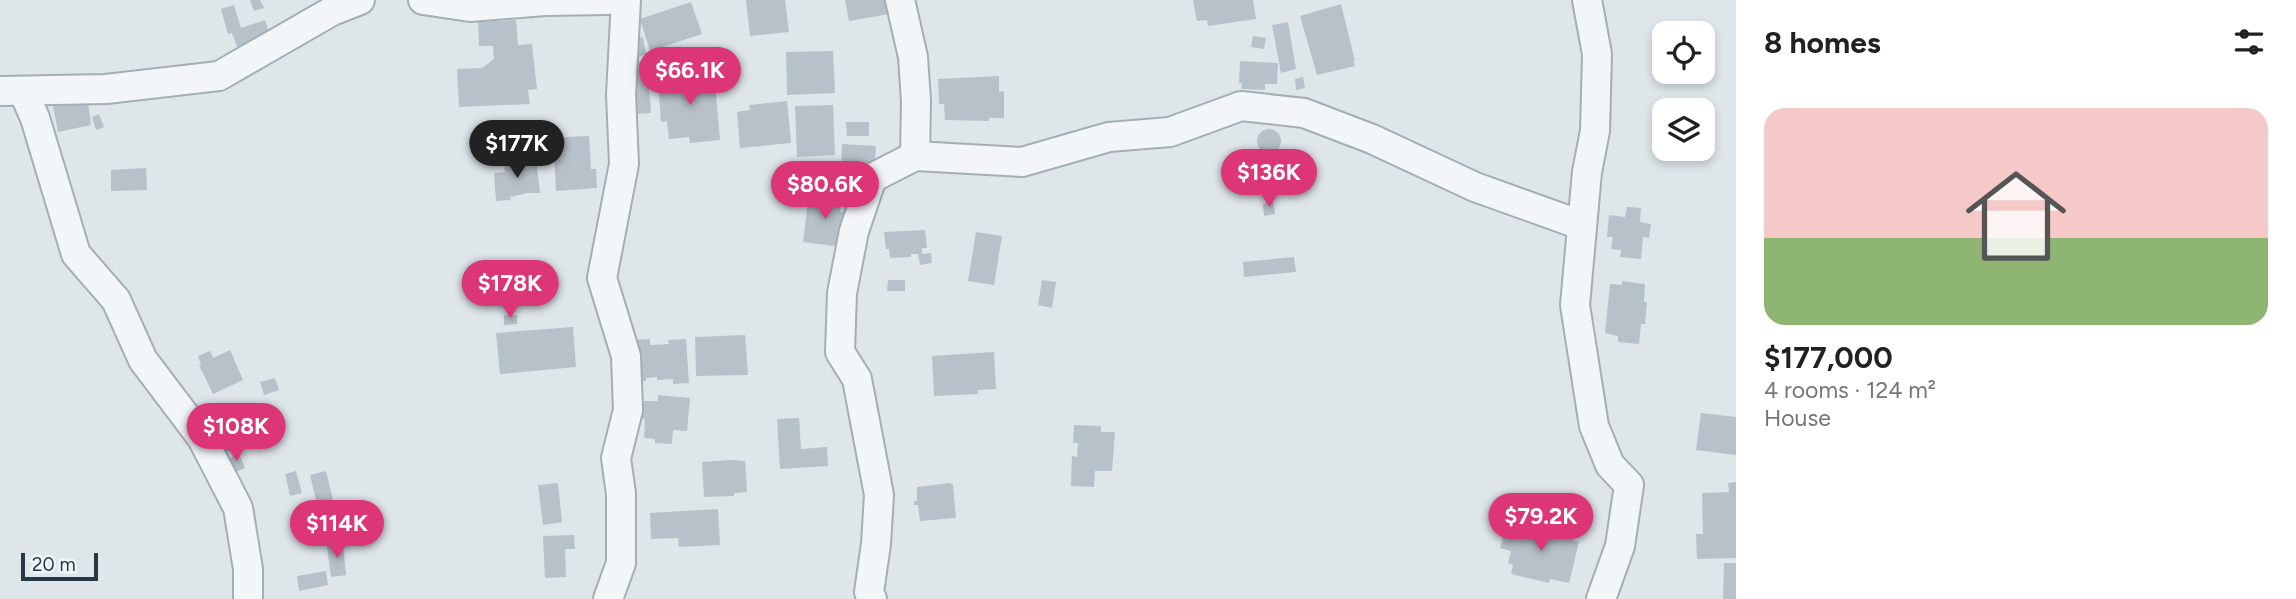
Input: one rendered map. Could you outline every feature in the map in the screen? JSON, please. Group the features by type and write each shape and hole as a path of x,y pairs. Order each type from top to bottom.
{"street":[{"path":"12,91 106,89 219,76 332,11 360,0"},
{"path":"423,0 470,7 545,1 608,0"},
{"path":"608,599 621,563 621,494 616,458 628,410 626,356 602,278 624,164 621,95 626,0"},
{"path":"900,0 913,57 915,156"},
{"path":"1587,0 1597,54 1595,131 1587,172 1575,305 1594,426 1611,466 1629,485 1620,546 1601,599"},
{"path":"12,91 34,118 76,254 116,300 143,360 202,438 238,508 248,569 248,599"},
{"path":"872,599 869,592 879,495 857,379 840,352 842,293 854,231 872,178 915,156 1021,162 1108,137 1170,132 1241,106 1304,113 1372,139 1475,187 1581,225"}],"building":[{"path":"250,0 260,0 264,8 254,11"},
{"path":"746,0 785,0 789,32 750,36"},
{"path":"845,0 887,0 889,14 849,21"},
{"path":"1193,0 1253,0 1256,19 1208,26 1207,20 1197,21"},
{"path":"691,2 702,34 650,51 640,19"},
{"path":"1341,4 1355,66 1317,75 1300,16"},
{"path":"234,5 241,28 265,20 270,36 237,47 232,33 228,34 221,9"},
{"path":"516,20 518,45 532,44 537,89 528,90 530,104 459,107 457,69 482,68 494,59 493,46 479,46 478,22"},
{"path":"1288,22 1296,69 1281,73 1272,25"},
{"path":"1253,36 1266,38 1264,49 1251,47"},
{"path":"643,37 646,54 632,60 635,39"},
{"path":"833,51 835,93 787,95 786,52"},
{"path":"647,61 651,113 635,114 630,63"},
{"path":"1240,61 1278,63 1277,84 1265,84 1265,90 1241,89"},
{"path":"714,71 720,140 690,143 689,137 669,139 667,121 661,122 658,80"},
{"path":"999,76 999,92 1004,91 1004,118 989,118 989,121 945,120 944,104 939,104 938,79"},
{"path":"1303,77 1305,88 1296,90 1295,79"},
{"path":"87,94 91,125 58,132 52,101"},
{"path":"787,101 791,143 740,148 737,112 750,110 749,105"},
{"path":"833,105 835,155 797,157 795,106"},
{"path":"99,114 104,127 96,130 92,117"},
{"path":"846,122 869,122 869,136 847,136"},
{"path":"1269,129 1280,136 1281,141 1274,152 1269,153 1258,146 1257,141 1264,130"},
{"path":"589,136 591,169 596,169 597,188 556,191 554,154 548,154 547,138"},
{"path":"842,144 876,146 874,170 841,168"},
{"path":"536,159 540,193 527,193 510,197 511,200 496,201 494,173 505,172 504,163"},
{"path":"146,168 147,190 111,191 111,170"},
{"path":"1274,170 1275,190 1238,194 1235,192 1233,175"},
{"path":"809,193 842,197 840,212 846,212 842,247 803,242"},
{"path":"1273,202 1275,214 1264,216 1263,204"},
{"path":"1627,207 1641,208 1640,222 1651,224 1649,238 1643,237 1641,259 1620,257 1621,250 1611,249 1613,237 1607,237 1609,215 1625,217"},
{"path":"925,230 927,248 922,248 922,254 931,253 932,263 920,265 918,254 890,258 884,232"},
{"path":"976,232 1002,236 994,285 968,281"},
{"path":"1294,257 1296,272 1244,277 1243,262"},
{"path":"888,280 905,280 905,291 887,291"},
{"path":"1042,280 1056,282 1052,308 1038,305"},
{"path":"1622,281 1645,284 1645,324 1641,324 1639,344 1618,342 1618,336 1605,333 1610,284 1622,285"},
{"path":"504,315 517,315 517,324 504,325"},
{"path":"573,327 576,367 500,374 496,333"},
{"path":"745,335 748,375 696,376 695,337"},
{"path":"650,339 650,345 669,344 668,340 686,339 689,383 673,384 673,379 657,380 657,377 636,382 633,340"},
{"path":"230,350 243,380 213,394 199,365 198,356 210,351 213,358"},
{"path":"994,352 996,389 978,390 978,394 934,396 932,356"},
{"path":"275,378 279,390 264,395 260,382"},
{"path":"658,395 690,398 687,431 673,430 672,444 655,443 655,439 644,438 645,419 638,418 639,401 658,401"},
{"path":"1701,413 1736,417 1736,455 1696,450"},
{"path":"799,418 801,449 827,447 828,466 780,469 777,419"},
{"path":"1074,425 1101,426 1101,432 1115,432 1112,471 1095,471 1094,487 1071,486 1072,456 1077,457 1078,443 1073,443"},
{"path":"250,431 253,447 224,452 221,436"},
{"path":"239,454 245,468 234,473 228,459"},
{"path":"745,461 747,492 734,493 734,496 704,497 702,462"},
{"path":"296,471 302,493 290,496 285,474"},
{"path":"326,471 334,504 318,508 310,475"},
{"path":"1736,482 1736,558 1697,559 1696,534 1703,534 1702,493 1729,492 1728,483"},
{"path":"558,483 562,522 543,525 538,485"},
{"path":"950,483 953,485 956,518 920,521 918,505 914,505 914,501 917,501 917,487"},
{"path":"718,509 720,545 679,547 678,538 651,539 650,513"},
{"path":"1540,520 1563,526 1562,532 1574,535 1573,540 1579,542 1569,583 1550,579 1549,583 1511,574 1513,565 1508,563 1511,551 1500,548 1506,526 1537,534"},
{"path":"574,535 575,549 565,549 566,577 545,578 543,536"},
{"path":"343,544 346,575 331,577 327,546"},
{"path":"1724,563 1736,563 1736,599 1723,599"},
{"path":"326,571 328,585 299,591 297,576"}]}
